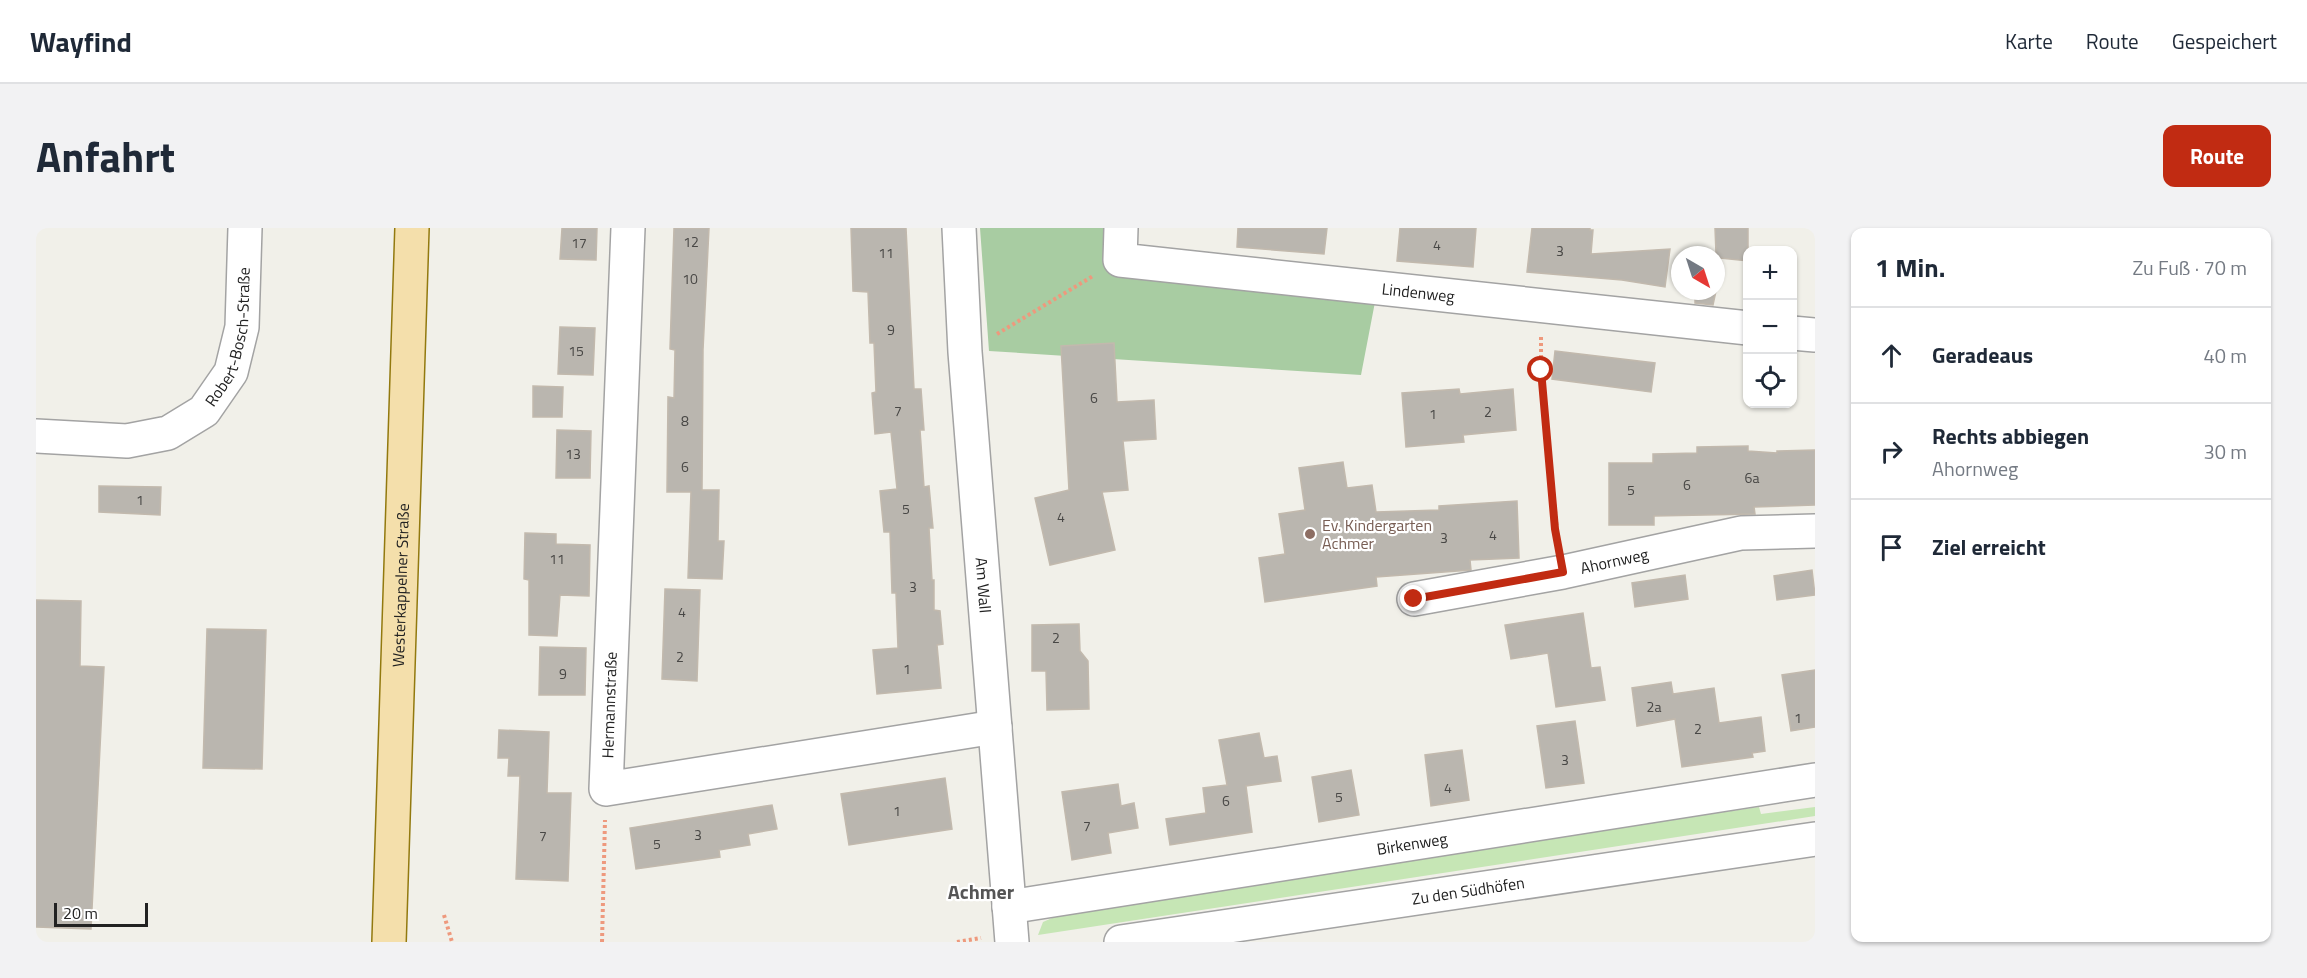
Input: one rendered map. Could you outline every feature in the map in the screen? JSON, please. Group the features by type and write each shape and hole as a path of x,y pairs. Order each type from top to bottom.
{"main road":[{"name":"Westerkappelner Straße","path":"389,942 412,228"}],"street":[{"name":"Robert-Bosch-Straße","path":"36,436 127,441 168,433 204,411 231,372 242,327 245,228"},
{"name":"Hermannstraße","path":"606,789 628,228"},
{"name":"Am Wall","path":"959,228 965,352 1012,942"},
{"name":"Lindenweg","path":"1120,244 1541,306 1743,327"},
{"path":"1797,333 1815,335"},
{"name":"Ahornweg","path":"1414,599 1563,572 1741,533 1815,531"},
{"path":"606,789 995,728"},
{"name":"Birkenweg","path":"1009,907 1815,780"},
{"name":"Zu den Südhöfen","path":"1121,942 1815,839"}],"path":[{"path":"965,352 1120,244"},
{"path":"1541,306 1541,370 1555,529 1563,572"},
{"path":"602,942 606,789"},
{"path":"444,915 452,942"}],"green space":[{"path":"980,228 1114,228 1114,268 1375,302 1361,375 989,351"},
{"path":"1759,807 1761,814 1815,807 1815,816 1038,935 1043,922 1098,902"}],"building":[{"path":"562,228 597,228 596,260 560,259"},
{"path":"674,228 709,228 703,350 702,490 719,490 718,541 724,541 722,579 688,578 691,492 667,492 668,397 674,398 675,350 670,349"},
{"path":"851,228 906,228 914,389 921,389 924,430 920,430 924,487 929,486 933,528 929,528 932,580 934,580 934,610 940,611 943,644 937,645 941,688 877,694 873,650 898,648 896,593 892,593 890,532 884,532 880,491 897,489 891,432 875,434 872,393 876,392 874,343 870,343 868,292 853,291"},
{"path":"1238,228 1327,228 1324,254 1237,247"},
{"path":"1400,228 1476,228 1473,267 1397,261"},
{"path":"1532,228 1590,228 1593,230 1591,254 1670,249 1665,287 1622,280 1527,272"},
{"path":"1715,228 1748,228 1748,246 1743,246 1743,260 1725,259 1725,246 1716,246"},
{"path":"1695,300 1714,300 1713,305 1695,303"},
{"path":"560,327 595,328 593,375 558,374"},
{"path":"1114,343 1117,402 1154,400 1156,439 1123,441 1128,490 1102,492 1115,550 1050,565 1035,498 1069,490 1061,346"},
{"path":"1555,351 1655,363 1651,392 1552,379"},
{"path":"533,386 563,387 562,417 533,417"},
{"path":"1459,389 1460,394 1513,389 1516,430 1463,435 1464,442 1406,447 1402,393"},
{"path":"557,430 591,431 590,478 556,478"},
{"path":"1748,446 1748,451 1777,453 1777,451 1815,450 1815,505 1754,507 1755,514 1654,516 1654,525 1609,525 1609,463 1653,463 1653,454 1697,453 1697,447"},
{"path":"1343,462 1347,488 1372,485 1376,512 1439,510 1439,506 1517,501 1519,558 1470,560 1471,570 1376,577 1377,586 1265,602 1259,558 1285,554 1279,514 1305,510 1299,468"},
{"path":"99,486 161,487 160,515 99,512"},
{"path":"525,533 556,534 556,544 590,545 589,596 560,595 557,636 529,635 529,580 524,579"},
{"path":"1812,570 1815,595 1777,600 1774,576"},
{"path":"1685,575 1688,599 1635,607 1632,583"},
{"path":"665,589 700,590 697,681 662,679"},
{"path":"36,600 81,601 80,666 104,667 91,929 36,927"},
{"path":"1583,613 1591,668 1600,667 1605,700 1556,707 1548,653 1511,659 1505,625"},
{"path":"1079,624 1080,651 1088,661 1089,709 1047,710 1046,671 1032,671 1032,625"},
{"path":"207,629 266,630 262,769 203,768"},
{"path":"540,647 586,648 585,695 539,695"},
{"path":"1815,670 1815,727 1791,731 1782,675"},
{"path":"1671,682 1673,694 1714,688 1719,723 1761,717 1765,751 1752,753 1753,757 1682,767 1675,719 1637,726 1632,688"},
{"path":"1575,721 1584,783 1546,788 1537,726"},
{"path":"499,730 549,732 547,793 571,793 568,881 516,879 520,776 508,776 509,758 498,758"},
{"path":"1259,733 1264,758 1277,756 1281,781 1246,786 1252,832 1170,845 1166,819 1206,813 1203,788 1227,785 1219,740"},
{"path":"1462,750 1469,800 1431,806 1425,755"},
{"path":"1351,770 1359,815 1319,822 1312,777"},
{"path":"945,778 952,829 849,845 841,794"},
{"path":"1118,784 1121,806 1134,803 1138,828 1108,833 1111,853 1072,860 1062,792"},
{"path":"772,805 777,829 748,834 750,845 719,850 720,857 636,869 630,828"}],"place":[{"name":"Ev. Kindergarten Achmer","path":"1310,534"}],"district":[{"name":"Achmer","path":"981,892"}],"route":[{"path":"1414,599 1563,572 1555,529 1541,370"}]}
